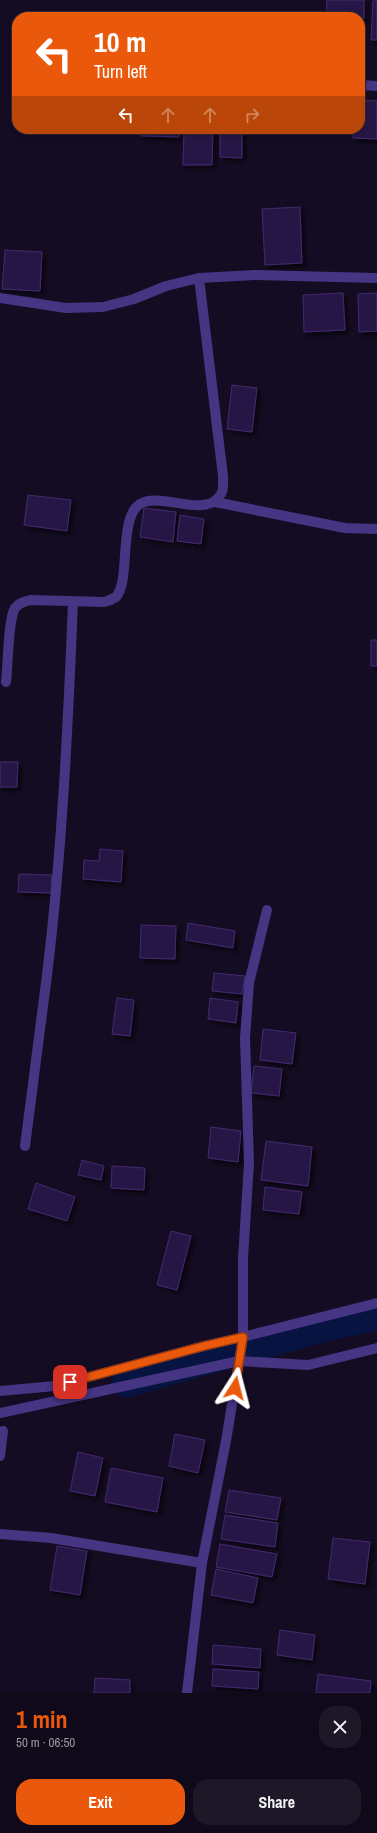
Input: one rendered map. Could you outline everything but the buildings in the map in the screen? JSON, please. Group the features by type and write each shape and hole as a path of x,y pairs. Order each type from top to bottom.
{"street":[{"path":"365,85 377,86"},
{"path":"0,298 66,308 103,307 134,299 166,286 199,278 255,275 377,278"},
{"path":"199,278 223,476 222,493 215,502"},
{"path":"6,682 11,623 14,609 21,603 31,600 104,602 116,597 121,586 128,525 132,512 140,504 150,501 204,505 215,502 345,528 377,529"},
{"path":"25,1146 47,974 59,850 68,741 73,602"},
{"path":"187,1693 202,1563 226,1441 243,1339 242,1258 249,1163 245,1038 249,983 267,910"},
{"path":"0,1391 55,1386 204,1346 243,1339 377,1303"},
{"path":"0,1413 239,1360 308,1365 377,1348"},
{"path":"0,1456 3,1430"},
{"path":"0,1534 51,1538 202,1563"}],"waterway":[{"path":"126,1383 329,1326 377,1316"}],"route":[{"path":"70,1382 243,1337 235,1388"}]}
